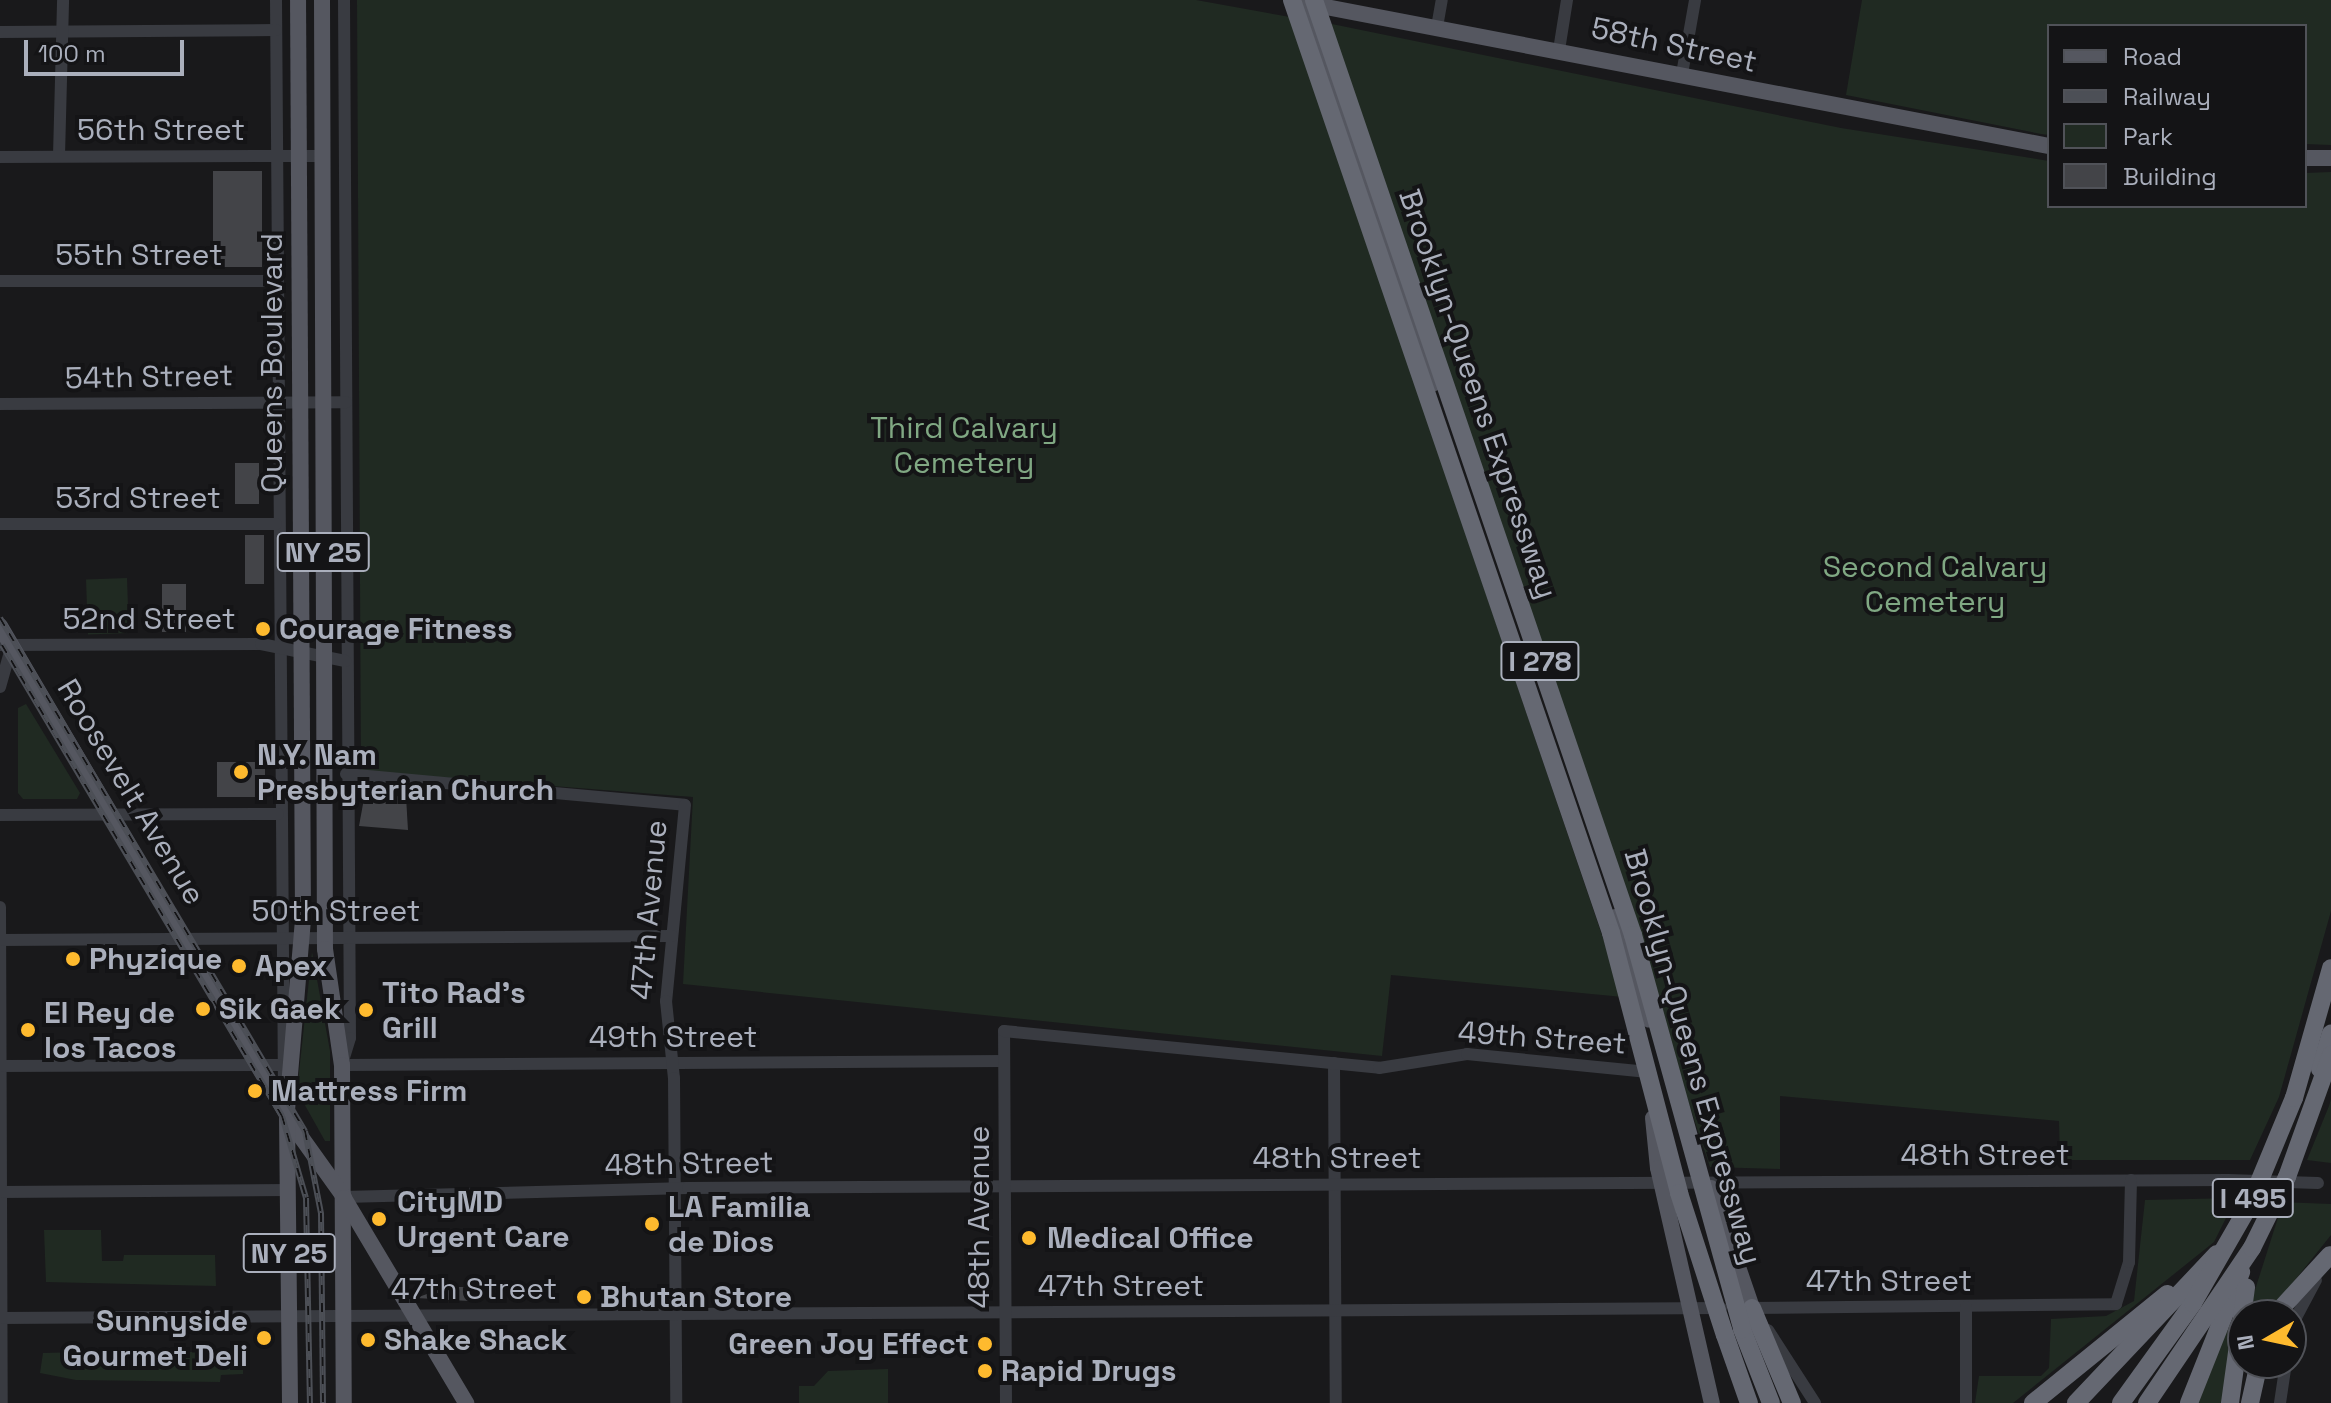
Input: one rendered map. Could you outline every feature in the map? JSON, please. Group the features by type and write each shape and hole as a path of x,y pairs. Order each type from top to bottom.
{"highway":[{"name":"Brooklyn-Queens Expressway","path":"1300,0 1611,933 1690,1230 1749,1403"},
{"name":"Brooklyn-Queens Expressway","path":"1300,0 1633,935 1728,1334 1771,1403"},
{"name":"I 495","path":"2121,1403 2200,1292 2250,1204 2303,1072 2331,968"},
{"path":"2076,1403 2219,1252 2251,1213 2275,1163 2331,995"},
{"path":"2189,1403 2331,1034"},
{"name":"I 495","path":"2147,1403 2206,1323 2264,1224 2331,1055"},
{"path":"2230,1403 2238,1319 2264,1210"},
{"path":"2033,1403 2219,1252"},
{"path":"2290,1299 2331,1255"},
{"path":"1752,1308 1792,1403"},
{"path":"1728,1334 1735,1403"},
{"path":"2250,1403 2255,1379"}],"main road":[{"name":"Queens Boulevard","path":"290,1403 287,1110 302,937 298,0"},
{"name":"Queens Boulevard","path":"322,0 325,937 342,1065 344,1403"},
{"name":"58th Street","path":"1300,0 2047,146"},
{"path":"1300,0 1639,993 1752,1308"},
{"path":"2307,158 2331,158"},
{"name":"Roosevelt Avenue","path":"0,626 6,645 185,938 271,1065 287,1110 344,1197 466,1403"},
{"path":"1639,993 1662,1182 1712,1403"}],"street":[{"path":"59,156 63,0"},
{"name":"Queens Boulevard","path":"271,1065 278,937 276,0"},
{"name":"Queens Boulevard","path":"342,1065 350,1038 345,661 344,0"},
{"path":"1437,27 1442,0"},
{"path":"1559,50 1567,0"},
{"path":"1682,74 1695,0"},
{"path":"0,32 276,30"},
{"name":"56th Street","path":"0,157 322,156"},
{"name":"55th Street","path":"0,281 277,281"},
{"name":"54th Street","path":"0,404 346,402"},
{"name":"53rd Street","path":"0,524 276,524"},
{"path":"0,687 6,645"},
{"name":"52nd Street","path":"6,645 277,647 345,661"},
{"name":"47th Avenue","path":"346,774 685,805 666,1012 674,1190 676,1403"},
{"path":"0,815 278,814"},
{"path":"0,907 2,1403"},
{"name":"50th Street","path":"0,940 672,936"},
{"name":"49th Street","path":"1004,1031 1399,1069 1467,1054 1648,1072"},
{"name":"48th Avenue","path":"1004,1031 1006,1403"},
{"name":"49th Street","path":"342,1065 1004,1061"},
{"path":"1334,1063 1336,1403"},
{"path":"0,1066 271,1065"},
{"name":"48th Street","path":"344,1197 1005,1186 2131,1180 2324,1184"},
{"name":"47th Street","path":"1,1318 1966,1307 2119,1302 2130,1254 2131,1180"},
{"path":"1,1192 289,1190"},
{"path":"2307,1299 2331,1255"},
{"path":"1966,1307 1966,1403"},
{"path":"1752,1308 1815,1403"},
{"path":"2280,1403 2284,1379"}],"green space":[{"name":"Third Calvary Cemetery","path":"357,0 1196,0 1290,17 1623,997 1391,975 1382,1056 683,984 693,797 361,771"},
{"path":"1862,0 2331,0 2331,145 2307,144 2307,24 2047,24 2047,135 1846,95"},
{"name":"Second Calvary Cemetery","path":"1327,23 1841,128 2047,161 2047,208 2307,208 2307,173 2331,172 2331,911 2279,1097 2250,1160 2060,1160 2059,1121 1780,1096 1780,1169 1710,1167"},
{"path":"127,578 129,633 88,634 86,579"},
{"path":"26,704 80,793 77,799 23,799 18,793 18,708"},
{"path":"312,952 330,1051 330,1141 325,1141 297,1091"},
{"path":"2331,1099 2331,1163 2307,1160 2329,1106"},
{"path":"2236,1198 2214,1242 2013,1403 1975,1403 1979,1376 2041,1376 2049,1368 2051,1319 2106,1316 2134,1301 2145,1200"},
{"path":"2283,1202 2331,1204 2331,1235 2280,1299 2252,1299"},
{"path":"44,1230 101,1230 102,1261 123,1261 124,1255 215,1255 216,1286 46,1282"},
{"path":"2227,1326 2224,1403 2195,1403"},
{"path":"217,1352 217,1362 243,1356 243,1374 221,1375 220,1382 76,1380 40,1373 43,1353"},
{"path":"888,1369 888,1403 799,1403 799,1386 814,1386 828,1371"}],"building":[{"path":"213,171 262,171 262,267 213,267"},
{"path":"235,463 259,463 259,504 235,504"},
{"path":"245,535 264,535 264,584 245,584"},
{"path":"162,584 186,584 186,632 162,632"},
{"name":"N.Y. Nam Presbyterian Church","path":"217,762 265,762 265,797 217,797"},
{"path":"365,793 406,797 408,830 359,826"},
{"path":"446,1287 468,1287 469,1301 416,1298"}],"railway":[{"path":"0,618 305,1131 321,1213 323,1403"},
{"path":"2,645 282,1116 306,1198 310,1403"}],"place":[{"name":"Courage Fitness","path":"263,629"},
{"name":"N.Y. Nam Presbyterian Church","path":"241,772"},
{"name":"Phyzique","path":"73,959"},
{"name":"Apex","path":"239,966"},
{"name":"Sik Gaek","path":"203,1009"},
{"name":"Tito Rad's Grill","path":"366,1010"},
{"name":"El Rey de los Tacos","path":"28,1030"},
{"name":"Mattress Firm","path":"255,1091"},
{"name":"CityMD Urgent Care","path":"379,1219"},
{"name":"LA Familia de Dios","path":"652,1224"},
{"name":"Medical Office","path":"1029,1238"},
{"name":"Bhutan Store","path":"584,1297"},
{"name":"Sunnyside Gourmet Deli","path":"264,1338"},
{"name":"Shake Shack","path":"368,1340"},
{"name":"Green Joy Effect","path":"985,1344"},
{"name":"Rapid Drugs","path":"985,1371"}]}
